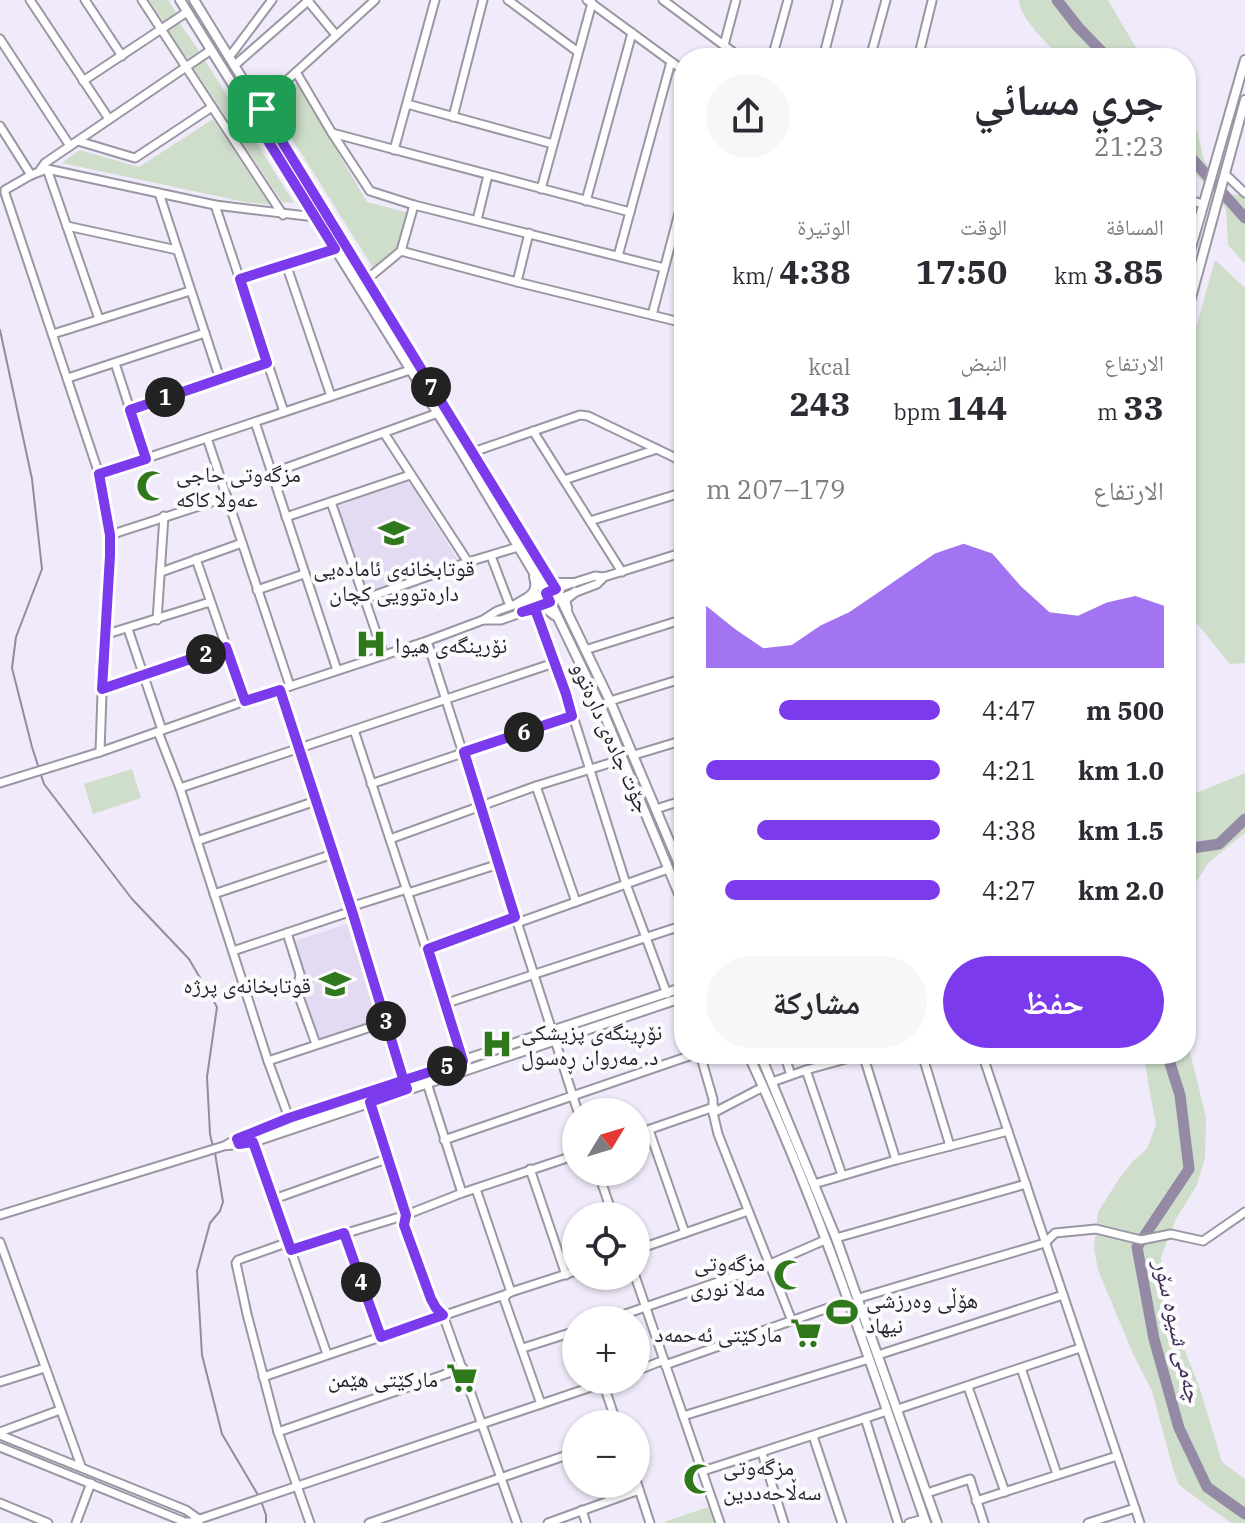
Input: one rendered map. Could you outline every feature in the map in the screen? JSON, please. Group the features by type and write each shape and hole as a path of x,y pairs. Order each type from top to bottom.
{"main road":[{"name":"جۆت جادەی دارەتوو","path":"180,0 438,413 548,597 601,707 674,883"},
{"name":"جۆت جادەی دارەتوو","path":"194,0 558,594 610,701 674,847"},
{"path":"1196,229 1245,60"},
{"path":"1196,280 1243,119 1245,100"},
{"path":"252,115 261,107"},
{"path":"540,563 554,582 574,588 565,601 570,616"},
{"path":"517,607 535,590 531,569"},
{"path":"517,607 548,609 564,631"},
{"path":"238,1141 253,1142 370,1102 463,1061 674,991"},
{"path":"223,1146 289,1118 406,1084 427,1083 674,1004"},
{"path":"753,1064 825,1240 925,1521"},
{"path":"764,1064 859,1298 937,1523"}],"street":[{"path":"30,0 109,119"},
{"path":"85,0 122,56"},
{"path":"142,0 283,215"},
{"path":"232,60 241,41 272,0"},
{"path":"232,60 246,55 308,0 336,35"},
{"path":"261,107 375,0"},
{"path":"394,150 435,0"},
{"path":"453,117 483,0"},
{"path":"508,0 578,52"},
{"path":"663,0 728,48"},
{"path":"724,45 736,0"},
{"path":"775,48 788,0"},
{"path":"826,48 838,0"},
{"path":"873,48 885,4 877,0"},
{"path":"920,48 932,1"},
{"path":"541,189 590,2 674,64"},
{"path":"83,81 187,12"},
{"path":"586,201 632,33"},
{"path":"0,39 70,146"},
{"path":"241,41 241,50 246,55"},
{"path":"100,752 110,535 99,474 5,193 7,188 39,172 45,163 211,50"},
{"path":"618,256 671,62"},
{"path":"296,72 370,191 664,268"},
{"path":"407,104 553,144"},
{"path":"78,141 135,158 212,107"},
{"path":"0,126 39,172 67,226 99,319"},
{"path":"332,133 630,212"},
{"path":"39,172 215,205 315,217"},
{"path":"477,220 488,175"},
{"path":"1225,176 1245,193"},
{"path":"159,193 220,379"},
{"path":"1196,202 1203,204"},
{"path":"215,205 284,412"},
{"path":"366,280 401,251 414,205"},
{"path":"67,226 177,250"},
{"path":"652,315 674,231"},
{"path":"517,282 529,233"},
{"path":"240,279 335,249"},
{"path":"401,251 674,320"},
{"path":"286,264 331,396"},
{"path":"53,334 190,291"},
{"path":"68,378 205,333"},
{"path":"115,363 146,459"},
{"path":"130,410 267,363"},
{"path":"99,474 410,370"},
{"path":"272,473 438,413"},
{"path":"473,452 580,415 674,457"},
{"path":"255,422 337,670"},
{"path":"533,431 622,572"},
{"path":"384,433 468,562"},
{"path":"207,438 290,686"},
{"path":"564,480 657,449"},
{"path":"286,517 410,475"},
{"path":"590,521 674,495"},
{"path":"110,535 227,497"},
{"path":"331,502 384,655"},
{"path":"157,620 164,516"},
{"path":"161,572 242,543"},
{"path":"364,599 518,547"},
{"path":"0,783 427,641 483,620 497,611 597,584 604,577 674,555"},
{"path":"491,556 517,607"},
{"path":"196,559 245,701"},
{"path":"257,590 304,574"},
{"path":"104,635 210,602"},
{"path":"483,620 501,620 517,607"},
{"path":"535,609 591,769 626,884 667,994"},
{"path":"585,650 674,622"},
{"path":"128,629 289,1118"},
{"path":"427,641 574,1098"},
{"path":"102,689 226,647"},
{"path":"180,788 554,663"},
{"path":"610,701 674,681"},
{"path":"280,690 406,1084"},
{"path":"371,784 572,716"},
{"path":"354,730 463,1061"},
{"path":"634,755 674,743"},
{"path":"390,839 536,786 623,759"},
{"path":"536,786 576,902"},
{"path":"197,841 316,801"},
{"path":"656,809 674,803"},
{"path":"214,894 333,854"},
{"path":"233,951 351,909 499,864"},
{"path":"428,949 668,869"},
{"path":"444,1004 674,928"},
{"path":"287,933 300,974 297,991 316,1044"},
{"path":"268,1061 386,1022"},
{"path":"444,1140 674,1062"},
{"path":"701,1064 718,1134 792,1321"},
{"path":"787,1064 791,1075"},
{"path":"772,1082 827,1064"},
{"path":"866,1064 896,1160"},
{"path":"925,1064 950,1146"},
{"path":"985,1064 1140,1523"},
{"path":"806,1070 842,1175"},
{"path":"427,1083 462,1193"},
{"path":"650,1130 714,1110 763,1087"},
{"path":"370,1102 406,1215 404,1225 431,1299 443,1315 517,1523"},
{"path":"814,1184 1008,1131"},
{"path":"650,1133 685,1233"},
{"path":"253,1142 327,1354"},
{"path":"0,1215 223,1146"},
{"path":"274,1199 389,1158"},
{"path":"310,1523 278,1432 236,1263 238,1260 406,1215 562,1159"},
{"path":"530,1169 562,1263"},
{"path":"836,1238 1026,1184"},
{"path":"476,1189 509,1293"},
{"path":"650,1245 748,1211"},
{"path":"859,1298 1045,1243 1055,1233 1096,1229 1141,1240 1171,1234 1203,1241 1245,1212"},
{"path":"344,1233 381,1337"},
{"path":"650,1307 770,1264 825,1240"},
{"path":"0,1242 81,1466"},
{"path":"263,1377 562,1276"},
{"path":"509,1293 504,1299 541,1404"},
{"path":"878,1355 1063,1295"},
{"path":"650,1367 848,1301"},
{"path":"650,1320 720,1523"},
{"path":"523,1348 562,1335"},
{"path":"898,1409 1080,1348"},
{"path":"683,1416 869,1359"},
{"path":"0,1382 45,1368"},
{"path":"278,1432 463,1368"},
{"path":"1021,1368 1057,1474"},
{"path":"968,1387 1005,1492"},
{"path":"0,1447 185,1522 200,1521 571,1394"},
{"path":"0,1433 60,1410"},
{"path":"703,1471 887,1411"},
{"path":"865,1418 898,1523"},
{"path":"0,1433 186,1510 200,1521"},
{"path":"813,1436 842,1523"},
{"path":"762,1453 784,1523"},
{"path":"976,1501 1117,1456"},
{"path":"369,1523 562,1457"},
{"path":"927,1493 970,1479 984,1523"},
{"path":"76,1523 91,1483"},
{"path":"548,1523 616,1498"},
{"path":"642,1498 650,1523"},
{"path":"0,1503 43,1522"},
{"path":"1088,1523 1135,1508"},
{"path":"582,1510 586,1523"},
{"path":"909,1523 925,1521"}],"shaded area":[{"name":"قوتابخانەی ئامادەیی دارەتوویی کچان","path":"407,482 458,560 455,564 368,592 338,507"},
{"name":"قوتابخانەی پرژە","path":"347,924 379,1020 318,1040 301,992 304,977 292,942"}],"green space":[{"path":"149,0 168,0 175,15 164,22"},
{"path":"1019,0 1108,0 1136,48 1051,48 1029,23"},
{"path":"179,22 199,51 189,60 167,30"},
{"path":"204,59 294,203 282,202 193,67"},
{"path":"297,83 367,202 409,213 401,245 375,271 273,108 272,105"},
{"path":"213,119 270,205 62,163 80,150 139,167"},
{"path":"1196,130 1204,160 1230,194 1245,196 1245,264 1228,245 1226,209 1198,177"},
{"path":"1215,260 1245,288 1245,663 1230,664 1196,622 1196,327"},
{"path":"132,769 141,798 93,814 84,784"},
{"path":"1245,773 1245,833 1209,862 1196,882 1196,793"},
{"path":"1145,1064 1193,1064 1206,1117 1205,1158 1197,1185 1176,1219 1161,1257 1163,1295 1200,1389 1222,1462 1245,1479 1245,1523 1231,1523 1179,1485 1152,1391 1098,1270 1094,1248 1098,1212 1133,1161 1147,1149 1156,1125"},
{"path":"708,1507 714,1523 664,1523 667,1521"}],"waterway":[{"name":"چەمی شیوە سۆر","path":"1057,0 1098,48"},
{"name":"چەمی شیوە سۆر","path":"1196,163 1245,218"},
{"path":"0,330 32,479 42,569 16,637 12,668 32,747 44,784 132,899 189,959 217,1007 207,1077 213,1147"},
{"name":"چەمی شیوە سۆر","path":"1196,847 1219,844 1245,819"},
{"name":"چەمی شیوە سۆر","path":"1170,1064 1180,1095 1189,1169 1137,1247 1154,1339 1179,1428 1207,1487 1245,1514"},
{"path":"215,1153 223,1202 210,1223 197,1271 202,1355 222,1434 258,1495"},
{"path":"261,1501 266,1523"}],"place":[{"name":"مزگەوتی حاجی عەولا کاکە","path":"152,486"},
{"name":"قوتابخانەی ئامادەیی دارەتوویی کچان","path":"394,533"},
{"name":"نۆرینگەی هیوا","path":"371,644"},
{"name":"قوتابخانەی پرژە","path":"335,984"},
{"name":"نۆڕینگەی پزیشکی د. مەروان ڕەسول","path":"497,1044"},
{"name":"مزگەوتی مەلا نوری","path":"789,1275"},
{"name":"هۆڵی وەرزشی نیهاد","path":"842,1312"},
{"name":"مارکێتی ئەحمەد","path":"806,1333"},
{"name":"مارکێتی هێمن","path":"462,1378"},
{"name":"مزگەوتی سەڵاحەددین","path":"699,1479"}],"route":[{"path":"262,109 252,115 335,249 240,279 267,363 130,410 146,459 99,474 110,535 102,689 226,647 245,701 280,690 352,911 402,1075 404,1080 407,1089 370,1102 406,1215 404,1225 431,1299 443,1315 381,1337 344,1233 291,1250 253,1142 239,1144 237,1139 289,1118 404,1080 463,1061 428,949 515,917 464,752 572,716 535,609 522,612 550,602 546,593 556,589 262,109"}]}
